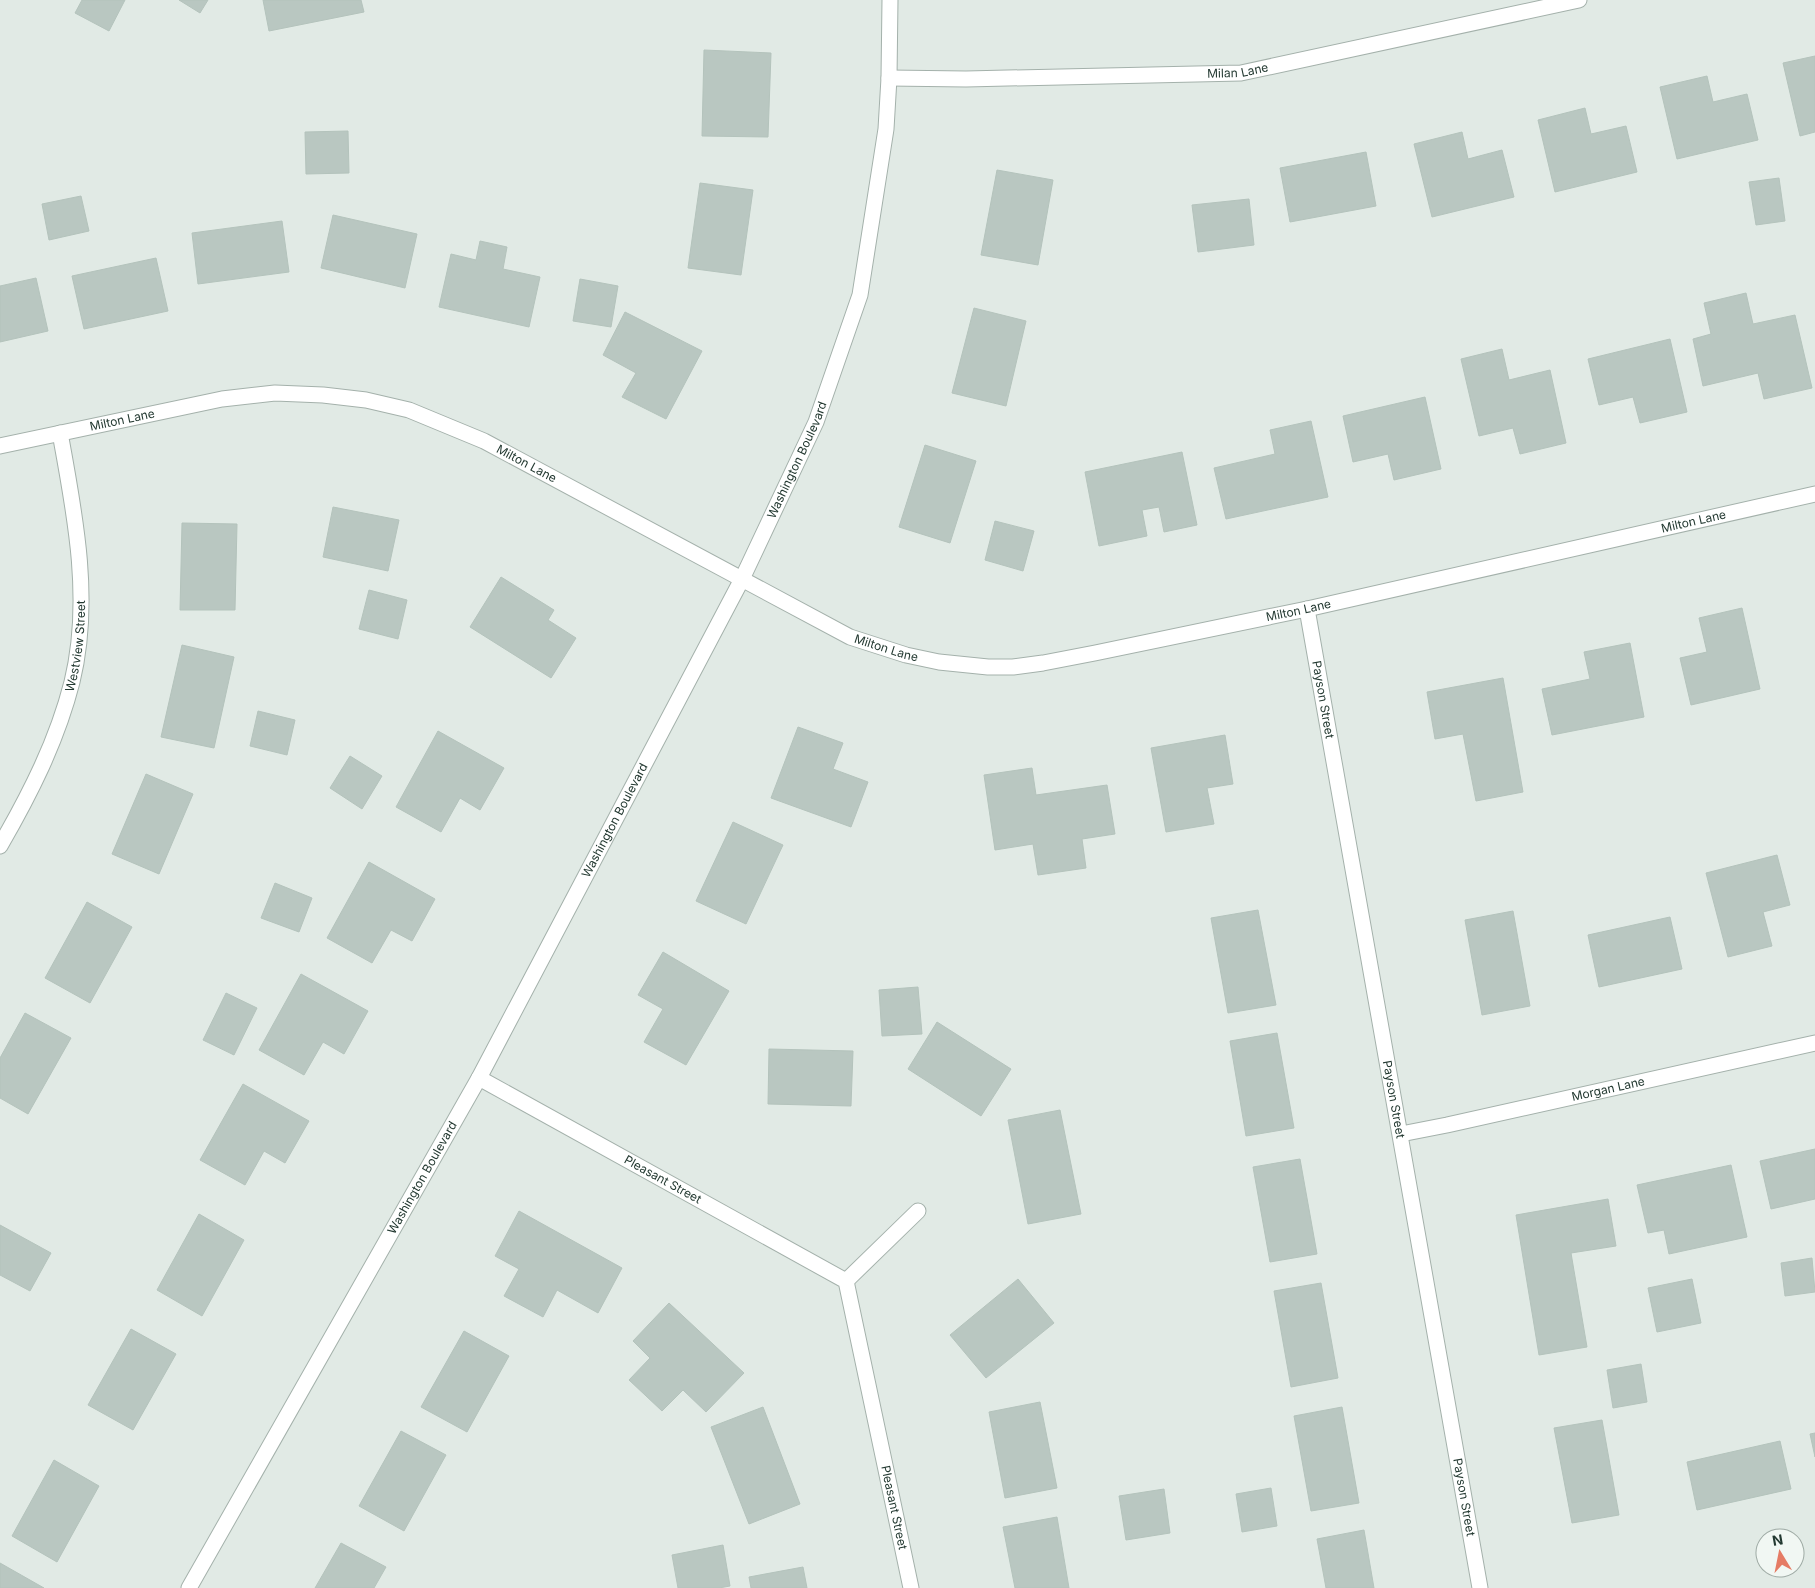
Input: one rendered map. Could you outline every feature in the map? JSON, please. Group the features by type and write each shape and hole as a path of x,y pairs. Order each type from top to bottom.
{"street":[{"name":"Washington Boulevard","path":"189,1588 479,1078 742,579 816,422 860,295 886,128 890,0"},
{"name":"Milan Lane","path":"889,78 966,79 1241,73 1579,0"},
{"name":"Milton Lane","path":"0,446 222,399 275,393 322,395 366,400 409,410 484,441 850,637 906,655 939,662 988,667 1013,667 1095,653 1307,609 1815,494"},
{"name":"Westview Street","path":"0,846 30,793 52,745 72,682 80,626 80,572 77,527 60,433"},
{"name":"Payson Street","path":"1307,609 1480,1588"},
{"name":"Morgan Lane","path":"1401,1134 1815,1043"},
{"name":"Pleasant Street","path":"479,1078 846,1281 910,1588"},
{"path":"846,1281 918,1211"}],"building":[{"path":"82,0 125,0 109,31 75,13"},
{"path":"179,0 208,0 200,13"},
{"path":"263,0 361,0 364,12 269,31"},
{"path":"704,50 771,53 768,137 702,136"},
{"path":"1815,56 1815,132 1800,136 1783,63"},
{"path":"1707,76 1713,102 1747,94 1758,140 1677,159 1660,87"},
{"path":"1585,108 1591,134 1626,126 1637,172 1555,192 1538,120"},
{"path":"348,131 349,173 306,174 305,132"},
{"path":"1462,132 1468,159 1502,150 1514,197 1432,217 1414,144"},
{"path":"1366,152 1376,206 1290,222 1280,168"},
{"path":"997,170 1053,180 1038,265 981,255"},
{"path":"1779,178 1785,221 1756,225 1749,182"},
{"path":"700,183 753,190 741,275 688,268"},
{"path":"81,196 89,231 49,240 42,204"},
{"path":"1249,199 1254,245 1198,252 1192,205"},
{"path":"333,215 417,234 405,288 321,268"},
{"path":"282,221 289,272 198,284 192,233"},
{"path":"480,241 507,247 503,269 540,277 529,327 439,307 451,254 476,260"},
{"path":"156,258 168,311 84,329 72,276"},
{"path":"36,278 48,331 0,342 0,286"},
{"path":"580,279 618,286 611,327 573,321"},
{"path":"1746,293 1753,324 1795,315 1812,388 1764,399 1758,373 1703,386 1693,339 1711,334 1704,303"},
{"path":"974,308 1026,321 1006,406 952,393"},
{"path":"625,312 702,351 666,419 622,397 636,373 603,355"},
{"path":"1670,339 1687,412 1640,423 1633,397 1599,405 1588,359"},
{"path":"1502,349 1509,380 1550,370 1566,443 1520,454 1513,428 1479,436 1461,359"},
{"path":"1425,397 1441,469 1394,480 1388,454 1353,462 1343,416"},
{"path":"1311,421 1328,497 1226,519 1214,468 1275,454 1270,430"},
{"path":"925,445 976,461 950,543 899,527"},
{"path":"1182,452 1197,525 1164,532 1159,507 1142,510 1147,536 1099,546 1085,472"},
{"path":"333,507 399,520 388,571 323,557"},
{"path":"995,521 1034,531 1023,571 985,560"},
{"path":"182,523 237,524 235,610 180,610"},
{"path":"501,577 554,610 548,620 576,638 551,678 470,627"},
{"path":"369,590 407,600 398,639 359,629"},
{"path":"1742,608 1760,689 1691,705 1680,658 1707,652 1699,618"},
{"path":"1630,643 1644,717 1552,735 1542,689 1590,679 1584,652"},
{"path":"182,645 234,657 214,748 161,737"},
{"path":"1503,678 1523,792 1476,801 1463,734 1435,739 1427,692"},
{"path":"258,711 295,720 287,755 250,746"},
{"path":"798,727 843,743 833,769 868,782 851,827 771,798"},
{"path":"438,731 504,768 480,810 460,798 441,832 396,807"},
{"path":"1225,735 1233,784 1207,788 1214,824 1166,832 1151,748"},
{"path":"350,756 382,776 362,809 330,788"},
{"path":"1032,768 1036,795 1107,785 1115,834 1082,839 1086,868 1038,875 1033,844 995,850 984,775"},
{"path":"146,774 193,794 159,874 112,854"},
{"path":"733,822 783,845 746,924 696,901"},
{"path":"1777,855 1790,905 1763,912 1772,946 1728,957 1706,873"},
{"path":"369,862 435,899 412,941 391,930 372,963 327,938"},
{"path":"275,883 312,898 299,932 261,918"},
{"path":"87,902 132,927 90,1003 45,978"},
{"path":"1258,910 1276,1005 1228,1013 1211,918"},
{"path":"1513,911 1530,1006 1482,1015 1465,920"},
{"path":"1670,917 1682,969 1599,987 1588,935"},
{"path":"663,952 729,991 686,1065 644,1042 663,1009 638,995"},
{"path":"301,974 368,1011 344,1054 323,1042 304,1075 259,1050"},
{"path":"918,987 922,1034 882,1036 879,990"},
{"path":"226,993 257,1008 234,1055 203,1040"},
{"path":"25,1013 71,1038 28,1114 0,1098 0,1058"},
{"path":"937,1022 1011,1069 981,1116 908,1069"},
{"path":"1277,1033 1294,1128 1246,1136 1230,1041"},
{"path":"769,1049 853,1051 851,1106 768,1104"},
{"path":"243,1084 309,1121 285,1163 264,1151 245,1185 200,1160"},
{"path":"1060,1110 1081,1214 1028,1224 1008,1120"},
{"path":"1815,1149 1815,1199 1771,1209 1760,1161"},
{"path":"1300,1159 1317,1254 1270,1262 1253,1167"},
{"path":"1731,1165 1747,1237 1669,1254 1664,1230 1648,1233 1637,1185"},
{"path":"1608,1199 1616,1246 1571,1253 1587,1347 1539,1355 1516,1215"},
{"path":"519,1211 622,1268 598,1313 557,1290 543,1317 504,1296 519,1269 495,1256"},
{"path":"199,1214 244,1240 202,1316 157,1290"},
{"path":"0,1225 51,1253 30,1291 0,1275"},
{"path":"1812,1258 1815,1292 1785,1296 1781,1263"},
{"path":"1018,1279 1054,1323 986,1378 950,1335"},
{"path":"1692,1279 1701,1323 1657,1332 1648,1288"},
{"path":"1321,1283 1338,1378 1291,1387 1274,1291"},
{"path":"669,1303 744,1373 706,1412 683,1390 662,1411 629,1380 650,1358 633,1341"},
{"path":"131,1329 176,1354 133,1430 88,1405"},
{"path":"464,1331 509,1356 467,1432 421,1407"},
{"path":"1641,1364 1647,1402 1613,1408 1607,1370"},
{"path":"1040,1402 1057,1488 1005,1498 989,1412"},
{"path":"763,1407 800,1504 749,1524 711,1427"},
{"path":"1342,1407 1359,1503 1311,1511 1294,1416"},
{"path":"1602,1420 1619,1515 1572,1523 1554,1428"},
{"path":"401,1431 446,1455 404,1531 359,1506"},
{"path":"1815,1433 1815,1457 1810,1434"},
{"path":"1780,1441 1791,1489 1697,1510 1687,1462"},
{"path":"54,1460 99,1486 57,1562 12,1536"},
{"path":"1271,1488 1277,1526 1242,1532 1236,1494"},
{"path":"1164,1489 1170,1533 1126,1540 1119,1496"},
{"path":"1057,1517 1069,1588 1015,1588 1003,1527"},
{"path":"1364,1530 1374,1588 1326,1588 1317,1539"},
{"path":"341,1543 386,1567 374,1588 315,1588"},
{"path":"723,1545 730,1586 719,1588 678,1588 672,1555"},
{"path":"0,1563 44,1588 0,1588"},
{"path":"803,1567 807,1588 751,1588 749,1577"}]}
